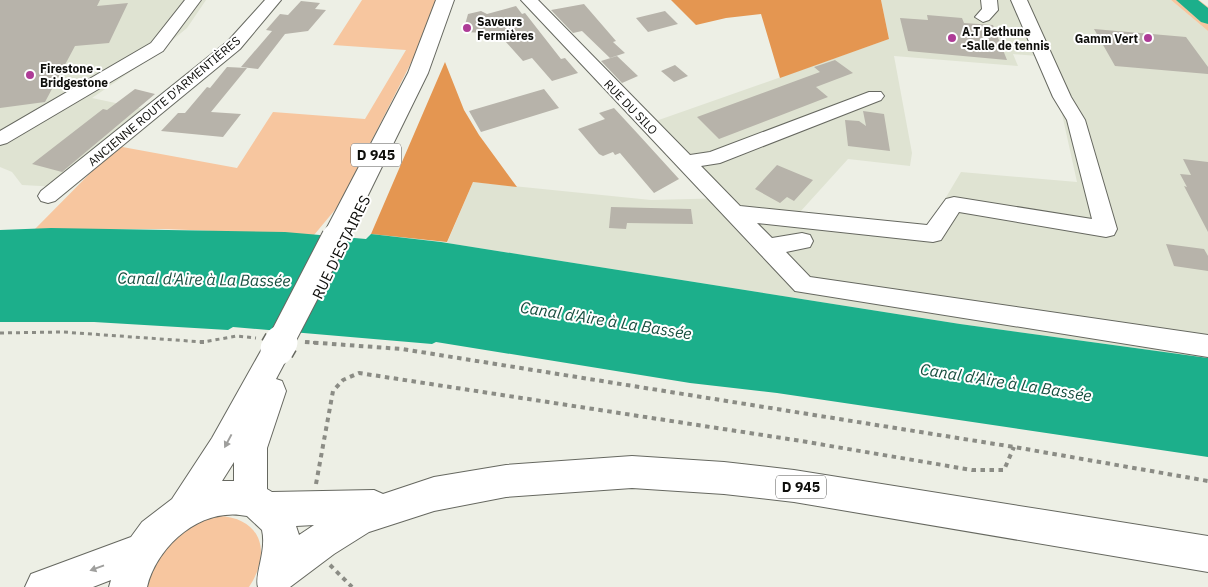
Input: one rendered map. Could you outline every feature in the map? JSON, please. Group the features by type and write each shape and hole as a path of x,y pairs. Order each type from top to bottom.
{"main road":[{"name":"D 945","path":"341,237 418,73 445,0"},
{"name":"RUE D'ESTAIRES","path":"259,504 251,448 284,345 428,75 454,0"},
{"name":"D 945","path":"184,510 224,449 251,398 284,345"},
{"name":"D 945","path":"274,579 321,541 360,518 393,506 434,494 506,482 632,472 724,478 794,486 1208,554"},
{"path":"128,587 134,566 142,550 161,528 184,510 219,497 235,496 259,504 277,521 282,536 282,553 274,579"},
{"name":"D 945","path":"259,504 393,506"},
{"path":"44,587 142,550"}],"street":[{"path":"0,139 157,47 193,0"},
{"name":"ANCIENNE ROUTE D'ARMENTIÈRES","path":"48,196 234,45 273,0"},
{"name":"RUE DU SILO","path":"529,0 803,285 1208,346"},
{"path":"983,17 990,10 989,0"},
{"path":"734,213 933,234 954,204 1106,229 1076,120 1062,97 1018,0"},
{"path":"685,162 713,158 875,96"},
{"path":"766,248 802,241"}],"path":[{"path":"0,333 63,332 203,342 237,336 284,345 402,349 1208,480"},
{"path":"316,487 333,391 343,380 359,373 795,440 972,470 1004,470 1014,447"},
{"path":"327,561 352,587"}],"shaded area":[{"path":"0,0 206,0 187,28 152,57 92,98 153,111 59,187 22,185 12,172 0,167"},
{"path":"362,0 441,0 339,205 314,235 165,229 35,229 117,146 237,168 273,112 365,119 406,50 333,45"},
{"path":"671,0 881,0 889,39 780,78 761,14 726,18 696,25"},
{"path":"881,0 1171,0 1208,31 1208,358 960,324 447,243 473,182 651,200 730,198 653,122 889,39","holes":["1013,54 1037,56 1060,105 1077,182 961,172 929,226 800,212 848,159 910,166 912,153 894,56 1018,66"]},
{"path":"1171,0 1199,0 1208,7 1208,31"},
{"path":"445,62 464,110 479,135 517,187 473,182 447,242 371,234"},
{"path":"219,516 234,518 245,523 253,530 259,540 261,550 260,562 249,587 147,587 150,574 156,562 172,541 194,525"}],"water":[{"name":"Canal d'Aire à La Bassée","path":"51,228 285,232 366,239 371,234 441,242 960,324 1208,358 1208,457 777,393 690,383 436,342 432,344 233,327 228,330 94,322 0,322 0,230"}],"building":[{"name":"Firestone - Bridgestone","path":"0,0 100,0 97,6 128,3 109,43 75,46 45,102 0,108"},
{"path":"301,1 320,3 315,9 326,10 308,31 285,34 258,69 241,67 272,31 266,30 280,14 288,15"},
{"path":"584,4 616,41 613,42 625,53 610,58 582,31 573,33 551,10"},
{"path":"516,6 522,14 525,13 561,59 565,58 578,73 552,81 532,58 523,61 496,31 488,33 463,32 468,14 481,11 487,14"},
{"path":"665,11 678,24 648,32 636,18"},
{"name":"A.T Bethune -Salle de tennis","path":"927,15 962,18 964,23 993,25 1007,60 908,51 900,18 928,20"},
{"path":"1094,29 1186,37 1208,67 1208,74 1115,66"},
{"path":"617,56 638,76 622,83 601,61"},
{"path":"835,60 853,73 816,87 828,97 719,139 697,117 820,72 814,67"},
{"path":"675,65 688,76 674,82 661,71"},
{"path":"227,67 247,68 211,112 241,114 223,137 161,131 178,113 185,113 207,87 210,88"},
{"path":"135,89 155,94 62,172 32,164 103,109 107,110"},
{"path":"544,89 559,108 481,132 469,111"},
{"path":"614,108 679,179 654,193 620,153 615,155 613,152 603,156 599,154 578,129 605,119 599,113"},
{"path":"863,111 884,114 890,151 848,146 845,120 859,121 866,126"},
{"path":"1183,159 1208,162 1208,232 1184,186 1187,187 1180,174 1191,175"},
{"path":"777,165 813,180 794,201 787,197 780,203 755,189"},
{"path":"611,207 691,209 693,224 627,223 626,229 609,228"},
{"path":"1166,244 1204,249 1208,256 1208,271 1174,266"}],"waterway":[{"path":"1186,0 1208,18"}],"place":[{"name":"Saveurs Fermières","path":"467,28"},
{"name":"A.T Bethune -Salle de tennis","path":"952,38"},
{"name":"Gamm Vert","path":"1148,38"},
{"name":"Firestone - Bridgestone","path":"30,75"}]}
